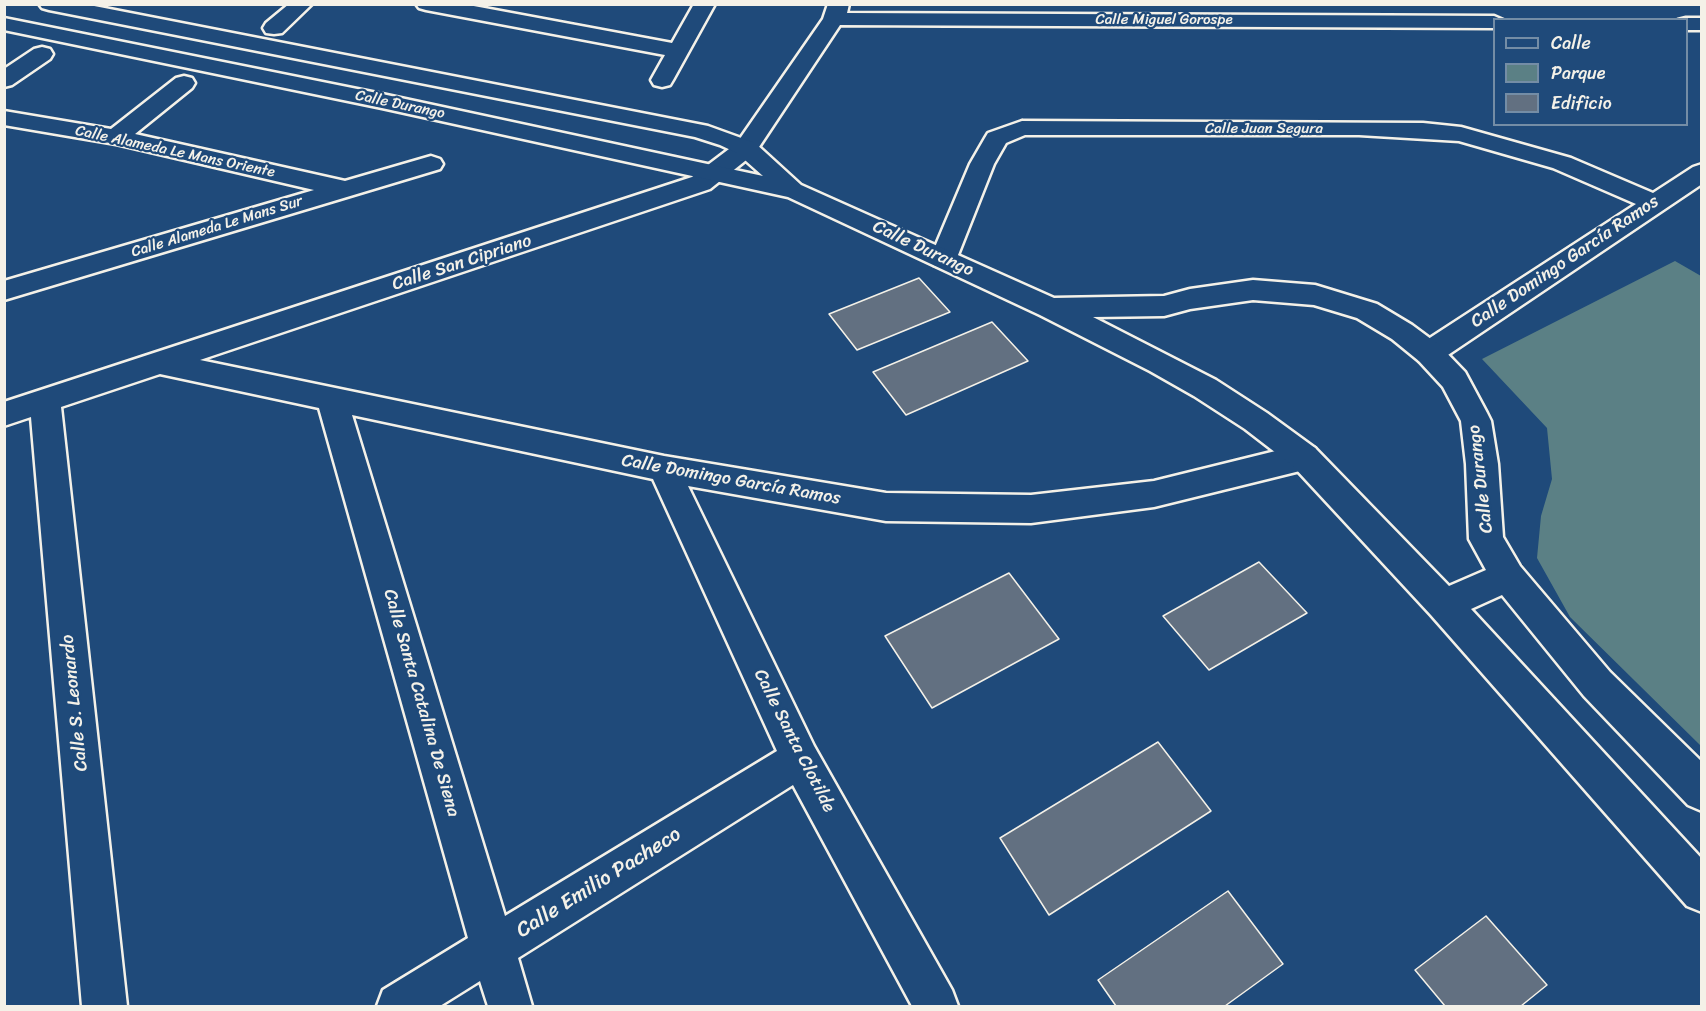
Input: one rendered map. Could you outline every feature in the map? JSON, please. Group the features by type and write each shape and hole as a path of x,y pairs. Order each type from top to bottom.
{"street":[{"name":"Calle Durango","path":"49,4 700,132 729,140 746,148 795,191"},
{"path":"274,28 302,4"},
{"path":"426,4 512,11 679,51"},
{"path":"662,80 705,4"},
{"name":"Calle San Cipriano","path":"4,414 692,187 718,172 746,148 836,12"},
{"name":"Calle Miguel Gorospe","path":"836,12 1493,22"},
{"name":"Calle Durango","path":"4,24 718,172 795,191 1050,308 1160,363 1245,414 1304,457 1444,604 1701,891"},
{"path":"4,80 42,54"},
{"path":"116,137 184,83"},
{"name":"Calle Alameda Le Mans Oriente","path":"4,118 116,137 344,189"},
{"name":"Calle Juan Segura","path":"944,259 982,164 998,138 1022,128 1359,128 1461,134 1562,163 1653,202"},
{"name":"Calle Alameda Le Mans Sur","path":"4,291 431,164"},
{"name":"Calle Domingo García Ramos","path":"1429,353 1701,172"},
{"name":"Calle Durango","path":"1050,308 1164,306 1190,299 1252,290 1315,295 1367,311 1402,332 1429,353 1454,380 1476,421 1482,464 1486,539 1508,577 1597,684 1701,791"},
{"path":"1160,363 1152,331 1164,306"},
{"name":"Calle Domingo García Ramos","path":"161,363 664,469 885,507 1031,509 1154,494 1304,457"},
{"name":"Calle Santa Catalina De Siena","path":"332,399 510,1006"},
{"name":"Calle S. Leonardo","path":"45,400 104,1006"},
{"name":"Calle Santa Clotilde","path":"664,469 800,759 936,1006"},
{"path":"1444,604 1508,577"},
{"name":"Calle Emilio Pacheco","path":"399,1006 800,759"}],"green space":[{"path":"1675,261 1701,276 1701,746 1570,617 1537,558 1541,516 1552,479 1547,428 1482,359"}],"building":[{"path":"919,278 950,312 857,350 829,314"},
{"path":"992,322 1028,361 906,415 873,372"},
{"path":"1259,562 1307,613 1209,670 1163,616"},
{"path":"1009,573 1059,639 932,708 885,636"},
{"path":"1158,742 1211,811 1049,915 1000,838"},
{"path":"1228,891 1283,964 1225,1006 1116,1006 1098,980"},
{"path":"1486,916 1547,985 1521,1006 1445,1006 1415,970"}]}
